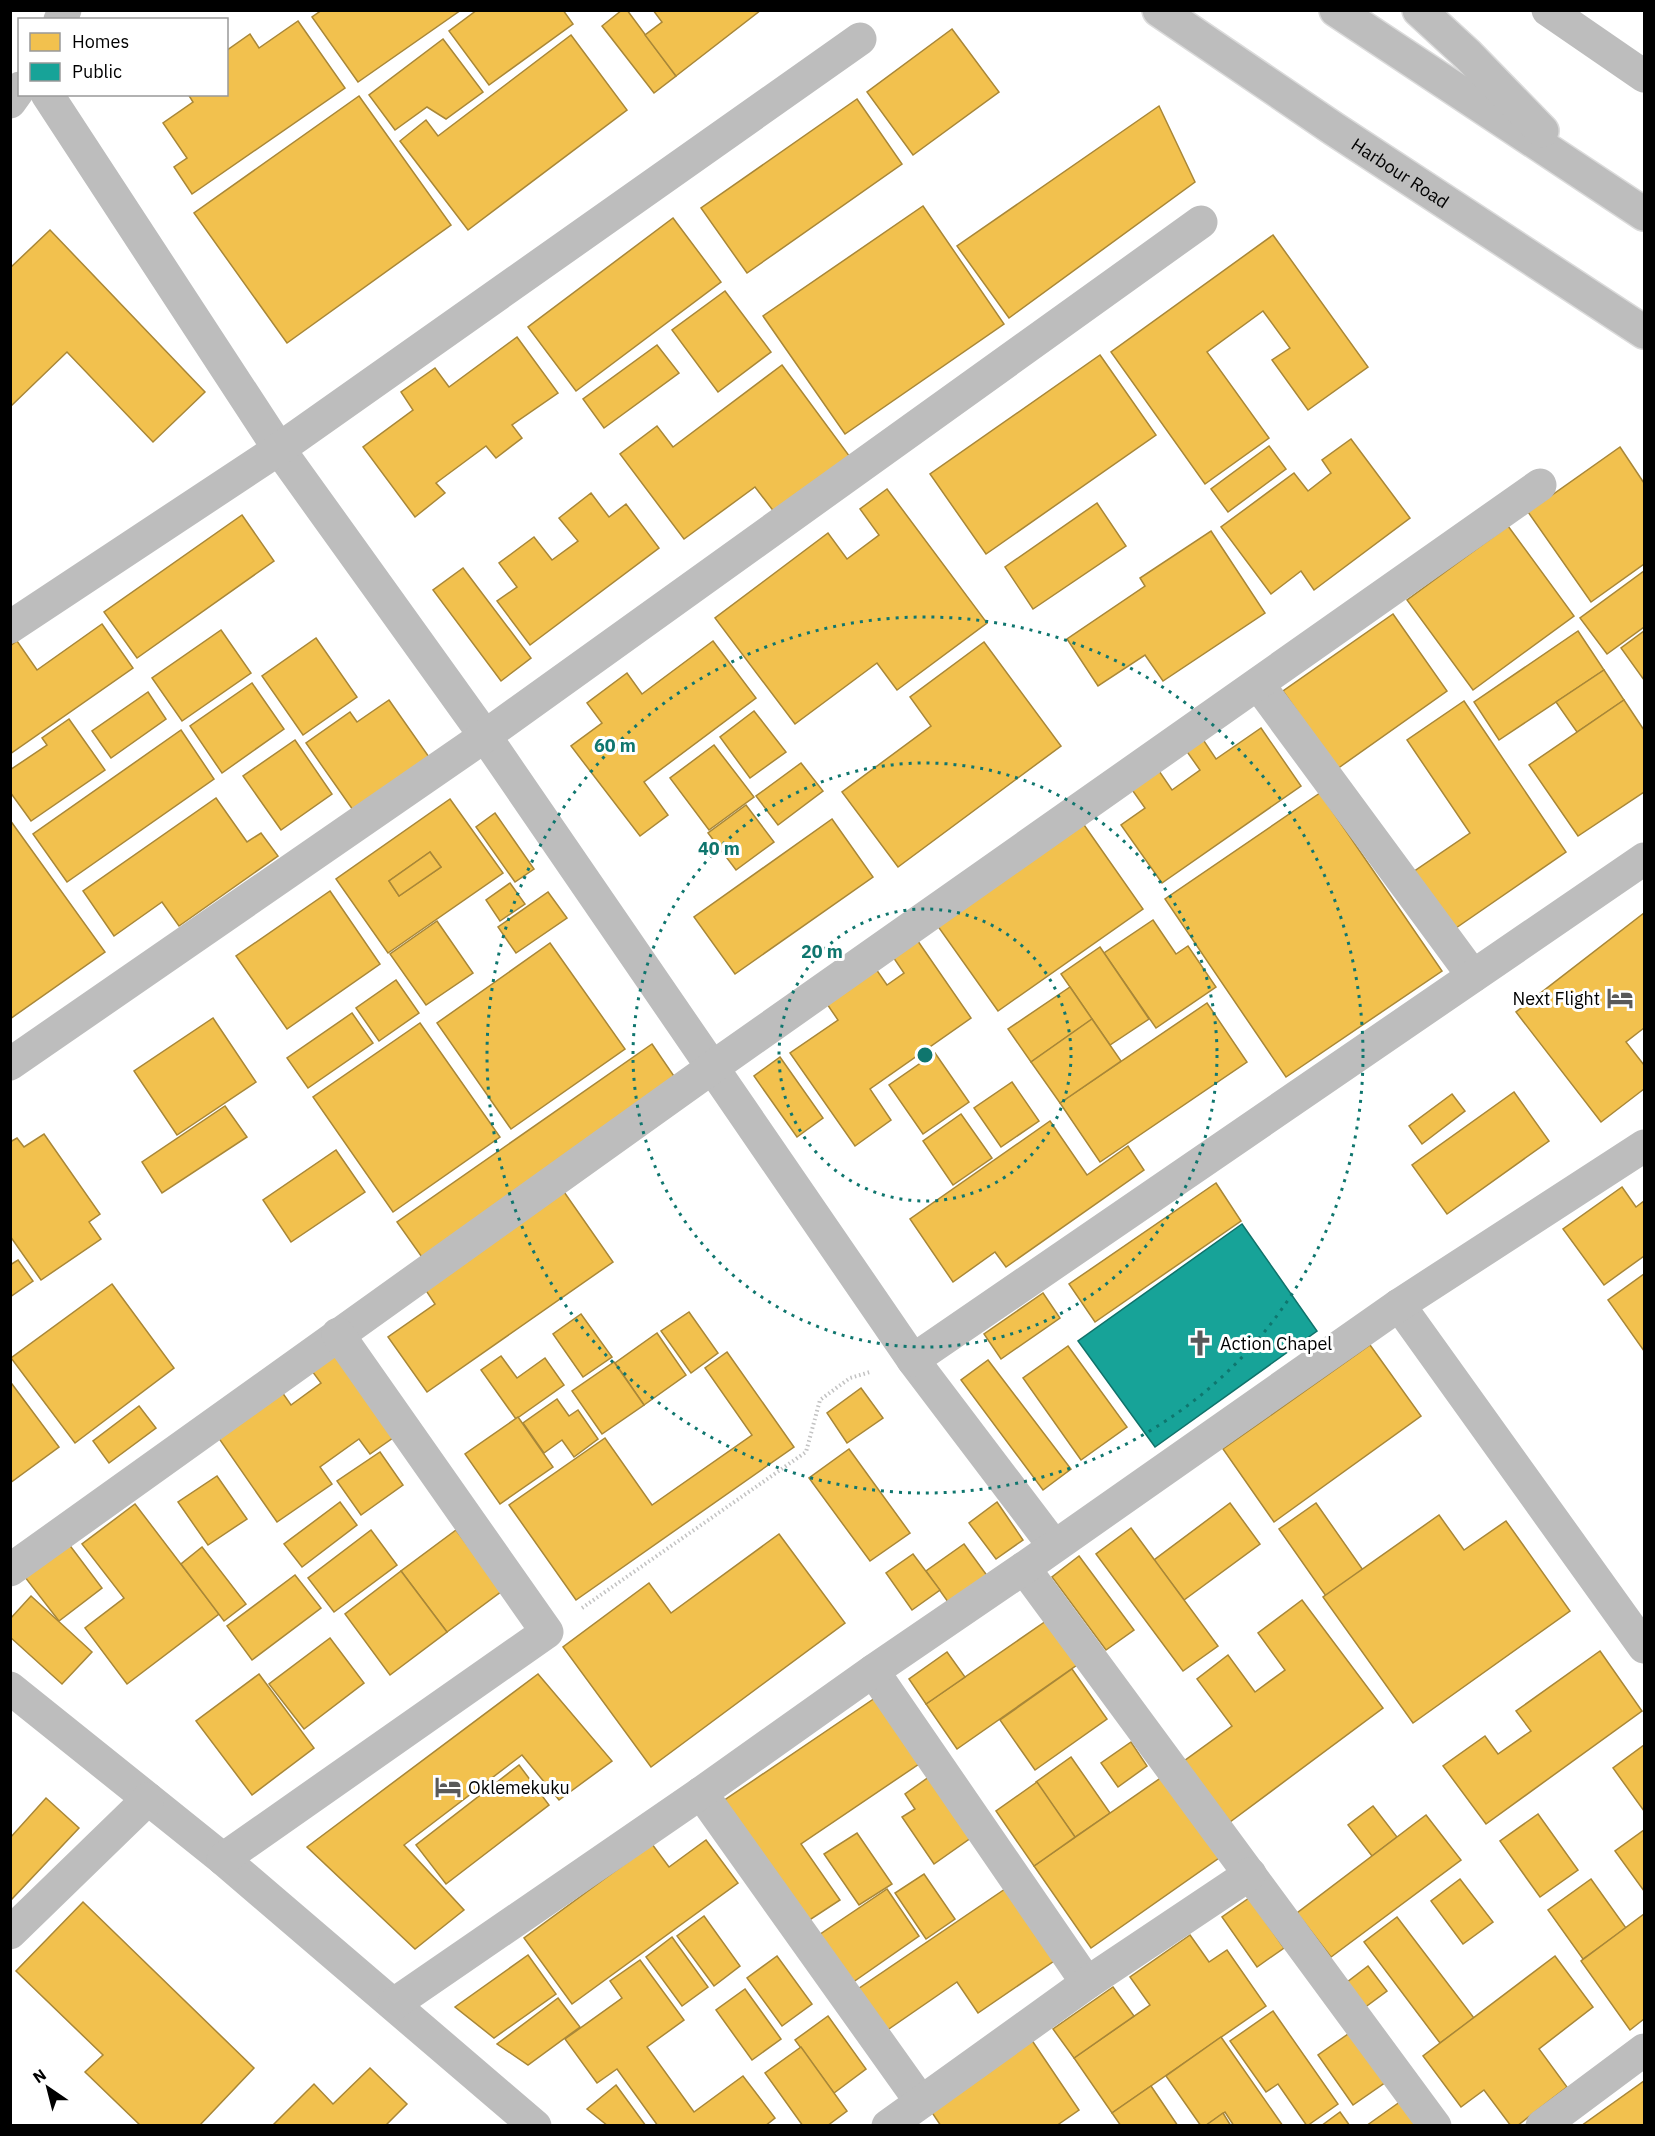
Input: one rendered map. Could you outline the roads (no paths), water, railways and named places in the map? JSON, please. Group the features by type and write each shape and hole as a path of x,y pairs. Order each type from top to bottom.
{"main road":[{"name":"Harbour Road","path":"1159,10 1334,129 1644,332"},
{"path":"1336,10 1644,214"},
{"path":"1419,10 1468,55 1585,175"},
{"path":"1548,10 1644,76"},
{"path":"10,627 279,449 860,39"},
{"path":"48,96 279,449 485,736 913,1360 1053,1546"},
{"path":"10,1064 485,736 1201,222"},
{"path":"10,1570 713,1067 1540,484"},
{"path":"1258,684 1473,976"},
{"path":"913,1360 1644,859"},
{"path":"394,2004 1400,1305 1644,1146"},
{"path":"1400,1305 1634,1609 1644,1647"},
{"path":"224,1859 547,1632 338,1334"},
{"path":"1024,1568 1435,2126"},
{"path":"873,1671 1087,1983"},
{"path":"10,1688 224,1859 535,2126"},
{"path":"701,1792 921,2102"},
{"path":"10,1933 148,1799"},
{"path":"888,2126 1087,1983 1251,1874"},
{"path":"1542,2126 1644,2050"}],"place":[{"name":"Next Flight","path":"1620,998"},
{"name":"Action Chapel","path":"1200,1343"},
{"name":"Oklemekuku","path":"448,1787"}]}
